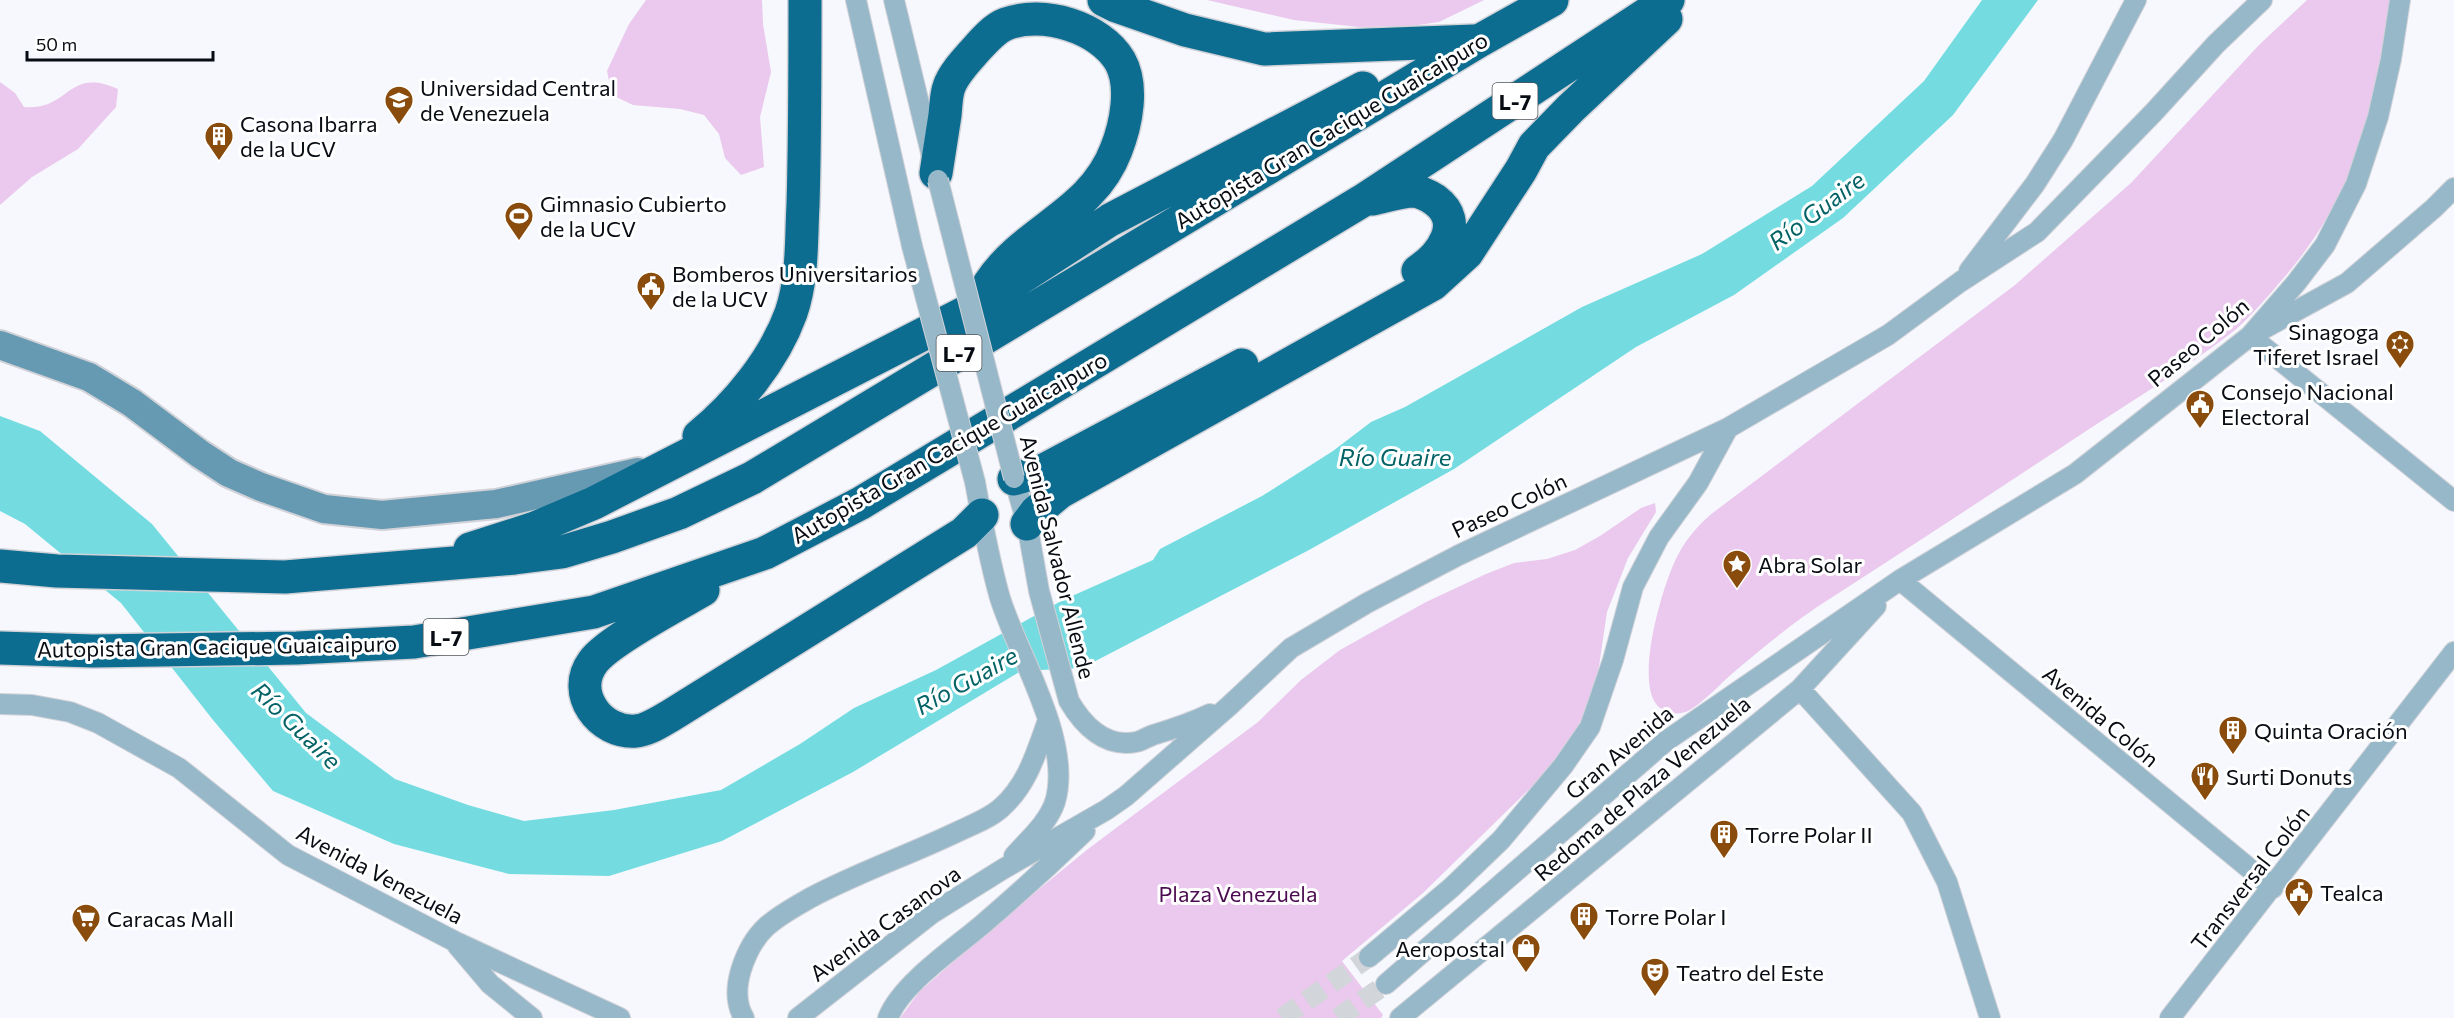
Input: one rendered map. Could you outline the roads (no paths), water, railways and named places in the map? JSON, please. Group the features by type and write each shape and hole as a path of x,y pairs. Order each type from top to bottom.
{"highway":[{"path":"660,468 721,418 771,354 790,314 800,274 805,142 805,0"},
{"path":"1104,0 1185,30 1264,49 1479,41"},
{"path":"1144,0 1267,36 1342,47"},
{"name":"Autopista Gran Cacique Guaicaipuro","path":"0,566 57,571 285,577 562,552 679,513 752,478 1479,41 1552,0"},
{"name":"Autopista Gran Cacique Guaicaipuro","path":"0,648 96,651 297,648 414,642 594,612 765,553 861,503 1362,201 1668,0"},
{"path":"1027,524 1036,512 1060,492 1433,284 1467,253 1534,146 1686,0"},
{"path":"937,177 949,87 986,38 1006,24 1028,20 1052,21 1083,28 1099,39 1120,61 1126,79 1127,99 1124,124 1116,150 1103,178 1080,204 1022,249 995,276 974,308"},
{"path":"403,567 535,528 594,503 974,308 1110,220 1311,113 1447,51 1479,41"},
{"path":"1014,478 1042,471 1415,273 1431,263 1446,244 1450,227 1448,213 1426,194 1415,191 1362,201"},
{"path":"765,553 602,652 589,668 585,681 586,698 597,717 621,729 636,730 670,717 964,533 982,515"},
{"path":"0,655 96,651"},
{"path":"0,666 43,663 96,651"}],"main road":[{"path":"0,345 89,377 132,403 229,473 324,509 382,515 495,504 660,468"}],"street":[{"path":"744,1018 738,1008 739,977 747,952 766,927 795,906 850,876 923,848 1000,809 1020,789 1048,720 1000,597 975,482 912,246 856,0"},
{"name":"Avenida Salvador Allende","path":"894,0 937,177 1027,524 1039,591 1069,701 1089,729 1121,743 1137,742 1229,706"},
{"name":"Paseo Colón","path":"1960,282 2063,140 2136,0"},
{"name":"Paseo Colón","path":"1106,810 1126,796 1229,706 1291,648 1367,603 1459,555 1728,428 1888,335 1960,282 2037,232 2154,112 2216,44 2262,0"},
{"name":"Paseo Colón","path":"1900,580 2074,474 2250,336 2296,283 2325,245 2356,183 2378,117 2391,59 2400,0"},
{"path":"2454,188 2347,283 2250,336 2454,501"},
{"name":"Gran Avenida","path":"1369,957 1451,888 1501,840 1563,766 1590,727 1613,660 1633,587 1659,537 1698,483 1728,428"},
{"name":"Gran Avenida","path":"1386,984 1666,741 1900,580"},
{"name":"Redoma de Plaza Venezuela","path":"1400,1018 1800,688 1900,580"},
{"name":"Avenida Colón","path":"1900,580 2273,888"},
{"name":"Transversal Colón","path":"2170,1018 2454,652"},
{"path":"1800,688 1911,813 1947,882 1990,1018"},
{"name":"Avenida Venezuela","path":"0,704 32,705 70,712 98,723 179,768 288,855 454,941 620,1018"},
{"name":"Avenida Casanova","path":"1003,869 1046,820 1055,802 1059,758 1048,720"},
{"path":"888,1018 900,999 924,973 1046,868 1106,810"},
{"name":"Avenida Casanova","path":"798,1018 931,914 1003,869 1106,810"},
{"path":"454,941 490,984 532,1018"}],"water":[{"name":"Río Guaire","path":"1982,0 2038,0 1953,115 1843,218 1734,295 1636,347 1454,469 1309,550 1082,668 1021,671 853,772 722,841 609,876 509,874 394,844 273,791 213,720 121,603 25,524 0,511 0,416 40,431 152,524 306,713 395,779 468,805 524,821 614,810 721,790 800,744 854,708 936,670 1063,600 1153,560 1160,549 1262,496 1333,451 1371,422 1405,407 1582,307 1702,254 1812,186 1924,81"}],"tunnel":[{"path":"1282,1018 1369,957"},
{"path":"1338,1018 1386,984"}],"place":[{"name":"Universidad Central de Venezuela","path":"399,126"},
{"name":"Casona Ibarra de la UCV","path":"219,162"},
{"name":"Gimnasio Cubierto de la UCV","path":"519,242"},
{"name":"Bomberos Universitarios de la UCV","path":"651,312"},
{"name":"Sinagoga Tiferet Israel","path":"2400,370"},
{"name":"Consejo Nacional Electoral","path":"2200,430"},
{"name":"Abra Solar","path":"1737,590"},
{"name":"Quinta Oración","path":"2233,756"},
{"name":"Surti Donuts","path":"2205,802"},
{"name":"Torre Polar II","path":"1724,860"},
{"name":"Tealca","path":"2299,918"},
{"name":"Torre Polar I","path":"1584,942"},
{"name":"Caracas Mall","path":"86,944"},
{"name":"Aeropostal","path":"1526,974"},
{"name":"Teatro del Este","path":"1655,998"}],"park label":[{"name":"Plaza Venezuela","path":"1238,893"}]}
